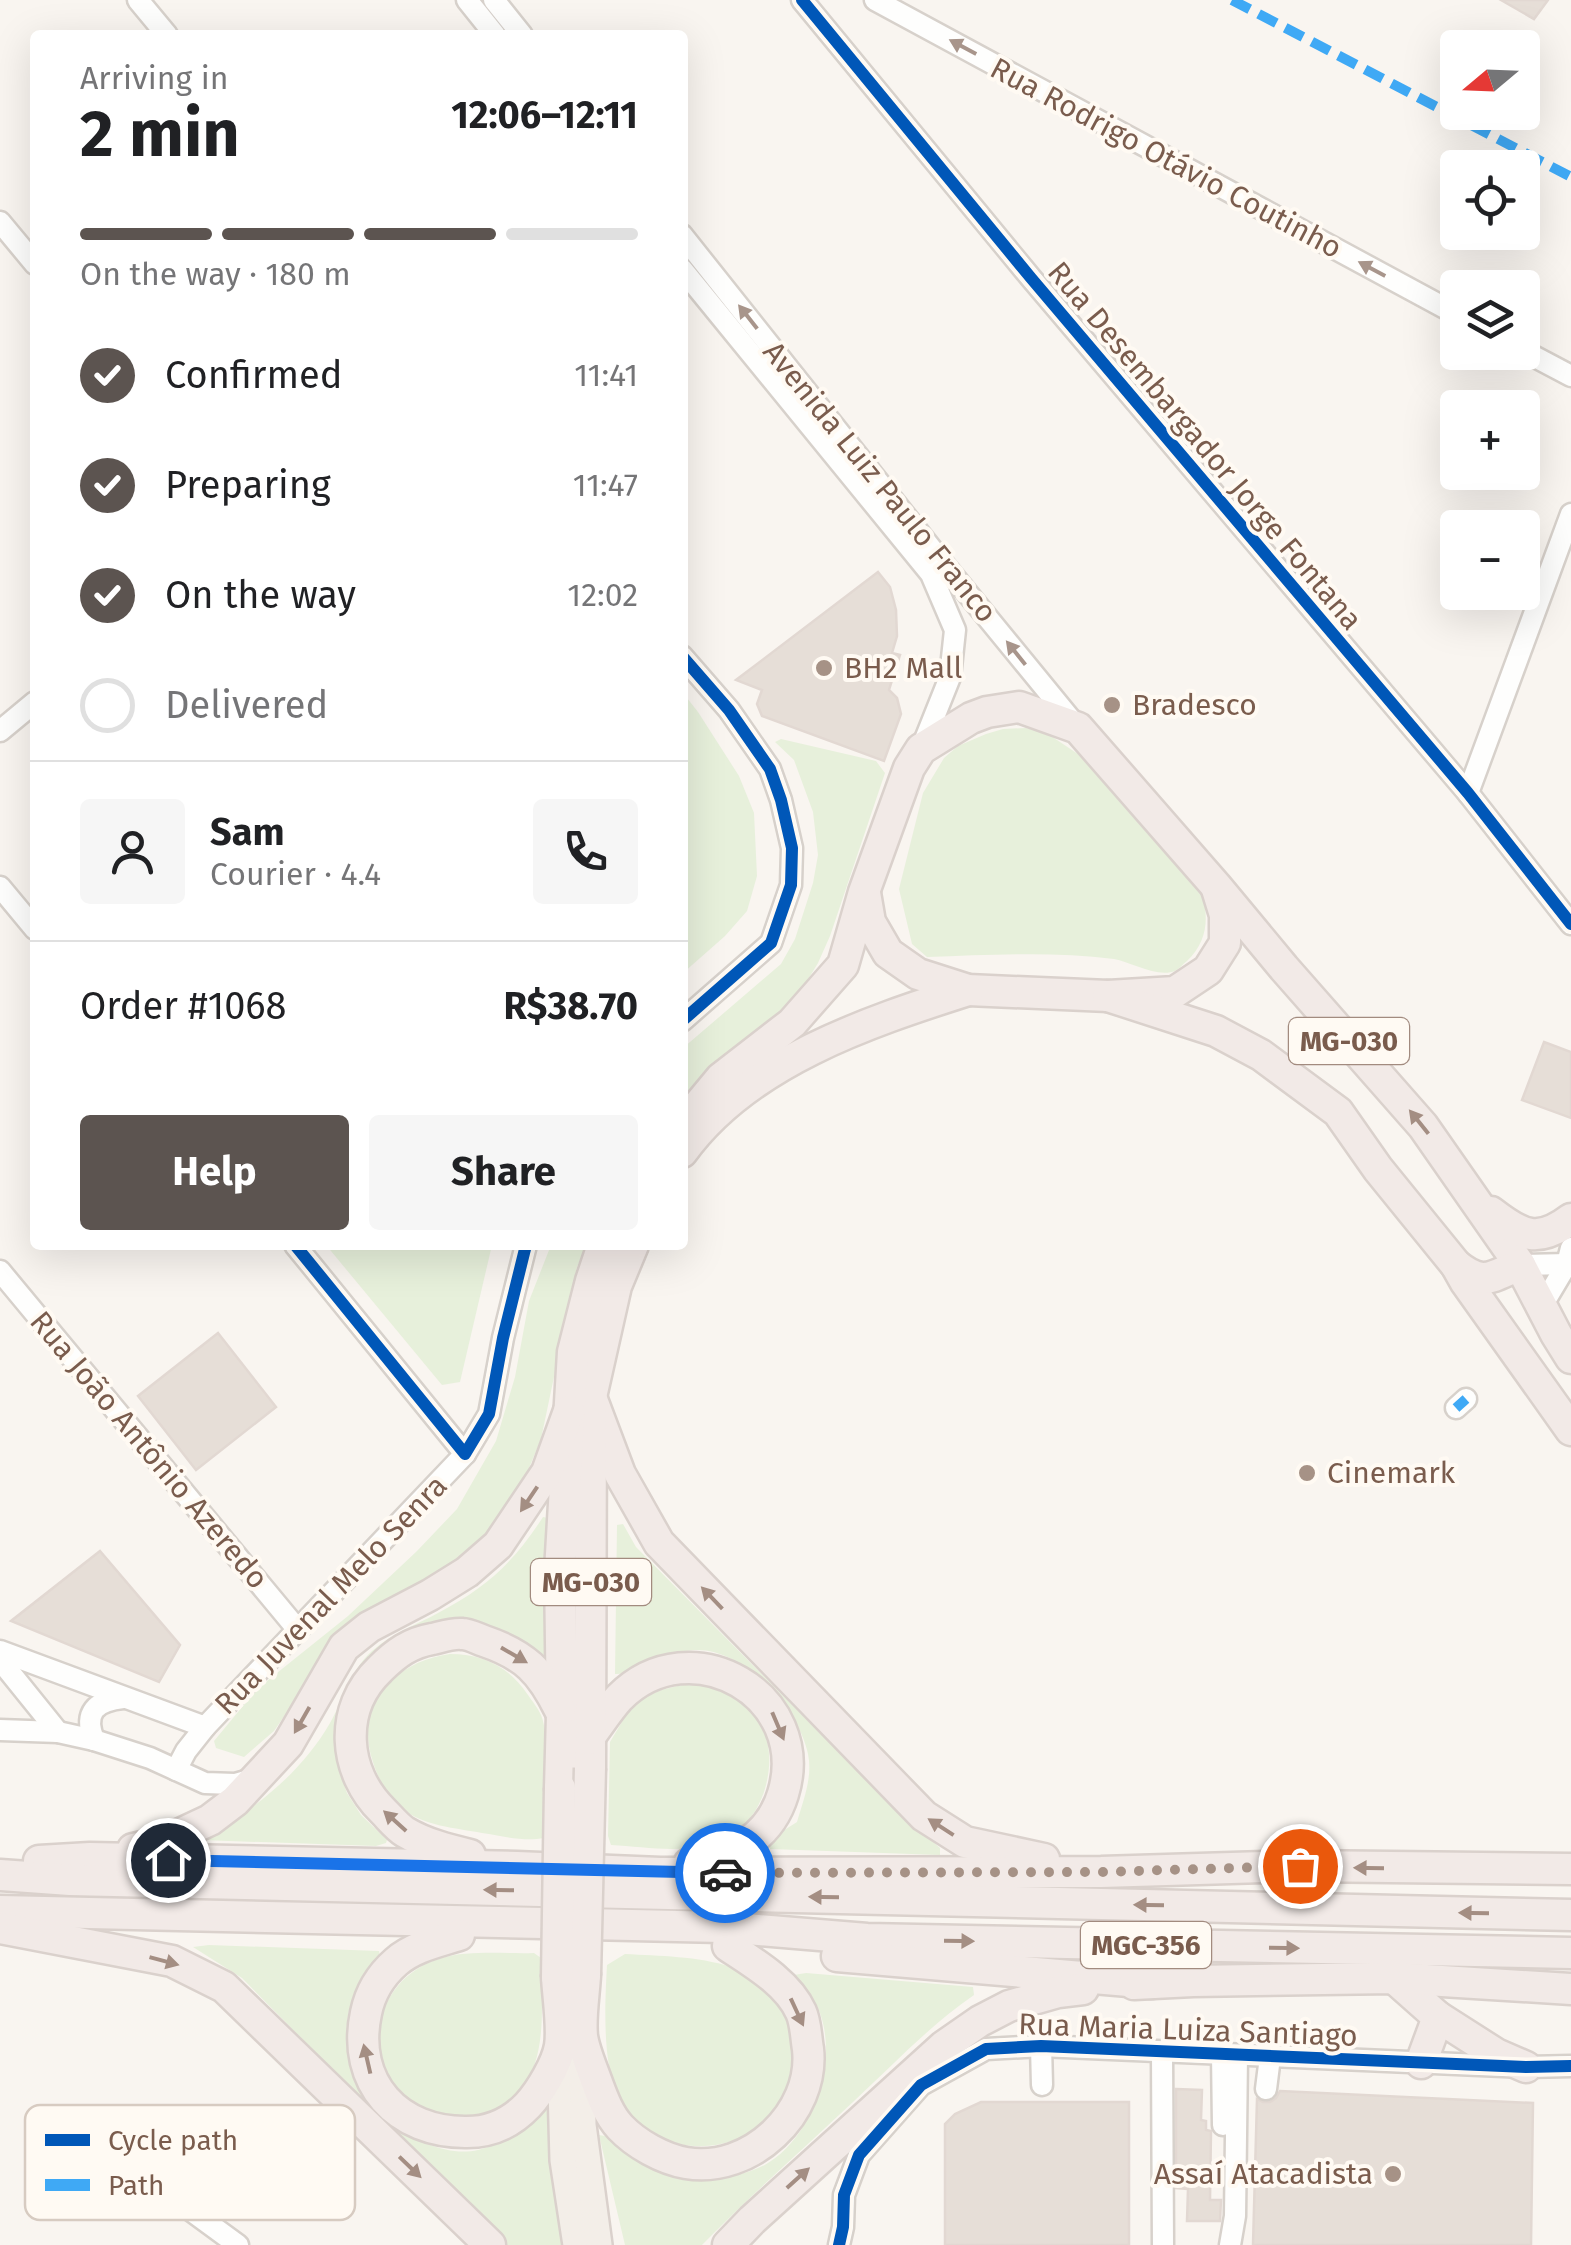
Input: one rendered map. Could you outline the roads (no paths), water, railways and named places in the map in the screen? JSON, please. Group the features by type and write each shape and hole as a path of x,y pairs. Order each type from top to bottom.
{"highway":[{"path":"688,1118 721,1078 792,1023 842,964 864,892 910,768 921,749 987,712 1019,708 1078,728"},
{"name":"MG-030","path":"1078,728 1423,1126 1520,1265 1571,1358"},
{"path":"1108,996 1175,992 1208,970 1225,944 1224,915 1216,886"},
{"path":"864,892 870,922 888,954 918,974 968,990"},
{"name":"MG-030","path":"688,1144 736,1096 816,1046 891,1015 968,990 1108,996 1216,1031 1261,1055 1338,1112 1378,1169 1456,1265 1571,1430"},
{"path":"1476,1200 1516,1230 1538,1236 1554,1232 1571,1219"},
{"name":"MG-030","path":"571,1976 591,1735 580,1404 573,1352 601,1250"},
{"name":"MG-030","path":"571,2042 560,1788 560,1571 580,1404 631,1250"},
{"path":"1456,1265 1473,1278 1486,1278 1520,1265"},
{"path":"90,1858 163,1842 210,1820 235,1801 288,1744 344,1648 369,1627 467,1572 498,1545 548,1472 580,1404"},
{"path":"580,1404 658,1544 924,1816 964,1842 1102,1872"},
{"path":"517,1867 445,1849 404,1832 370,1798 360,1778 352,1757 352,1714 368,1680 401,1650 416,1642 462,1634 510,1650 532,1665 549,1687 562,1714"},
{"path":"591,1735 620,1698 640,1682 684,1668 708,1668 744,1683 771,1710 787,1749 789,1772 778,1808 766,1826 746,1844 660,1873"},
{"path":"0,1864 90,1858 660,1873 1102,1872 1300,1866 1571,1869"},
{"name":"MGC-356","path":"0,1876 1571,1915"},
{"name":"MGC-356","path":"0,1910 722,1926 867,1939 1571,1953"},
{"path":"0,1926 172,1961 224,1987 346,2105"},
{"name":"MGC-356","path":"0,1926 728,1946 1152,1983 1394,1978 1571,1989"},
{"path":"458,1936 422,1947 398,1960 378,1980 368,2002 362,2028 363,2053 380,2094 394,2108 432,2129 482,2132 506,2123 524,2110 571,2042 620,2127 642,2144 687,2164 724,2160 758,2147 778,2132 801,2098 809,2062 801,2012 788,1993 764,1970 728,1946"},
{"path":"1394,1978 1438,2017 1526,2068"},
{"path":"728,2245 944,2046 980,2021 1009,2006 1058,1992 1152,1983"},
{"path":"1421,2063 1438,2017"},
{"path":"355,2114 490,2245"}],"main road":[{"path":"571,2042 594,2242"}],"street":[{"path":"138,0 163,30"},
{"path":"467,0 491,30"},
{"path":"494,0 518,30"},
{"name":"Rua Desembargador Jorge Fontana","path":"802,0 1043,292 1468,793 1571,924"},
{"name":"Rua Rodrigo Otávio Coutinho","path":"875,0 1440,305"},
{"path":"0,222 30,258"},
{"name":"Avenida Luiz Paulo Franco","path":"688,243 1078,728"},
{"name":"Avenida Luiz Paulo Franco","path":"688,276 931,574 955,630 950,677 921,749"},
{"path":"1540,360 1571,376"},
{"path":"1468,793 1571,514"},
{"path":"688,663 729,710 770,769 792,848 790,885 770,943 688,1016"},
{"path":"0,731 30,706"},
{"path":"0,886 30,922"},
{"path":"299,1250 465,1454"},
{"name":"Rua Juvenal Melo Senra","path":"176,1770 205,1727 465,1454 489,1414 525,1250"},
{"path":"1520,1265 1569,1256"},
{"path":"1542,1306 1569,1256"},
{"name":"Rua João Antônio Azeredo","path":"0,1271 298,1630"},
{"path":"0,1651 205,1727"},
{"path":"0,1660 58,1732"},
{"path":"94,1740 90,1728 97,1706 106,1700 123,1698"},
{"path":"0,1730 58,1732 94,1740 150,1758 205,1783 235,1784 258,1778"},
{"path":"205,1783 211,1796 210,1820"},
{"path":"1040,2046 1042,2085"},
{"name":"Rua Maria Luiza Santiago","path":"825,2245 841,2236 844,2195 859,2155 921,2085 986,2049 1040,2046 1526,2068 1571,2066"},
{"path":"1162,2052 1162,2245"},
{"path":"1230,2055 1224,2216 1231,2238"},
{"path":"1266,2089 1270,2056"},
{"path":"204,2220 238,2245"}],"place":[{"name":"BH2 Mall","path":"824,668"},
{"name":"Bradesco","path":"1112,705"},
{"name":"Cinemark","path":"1307,1473"},
{"name":"Assaí Atacadista","path":"1393,2174"}]}
